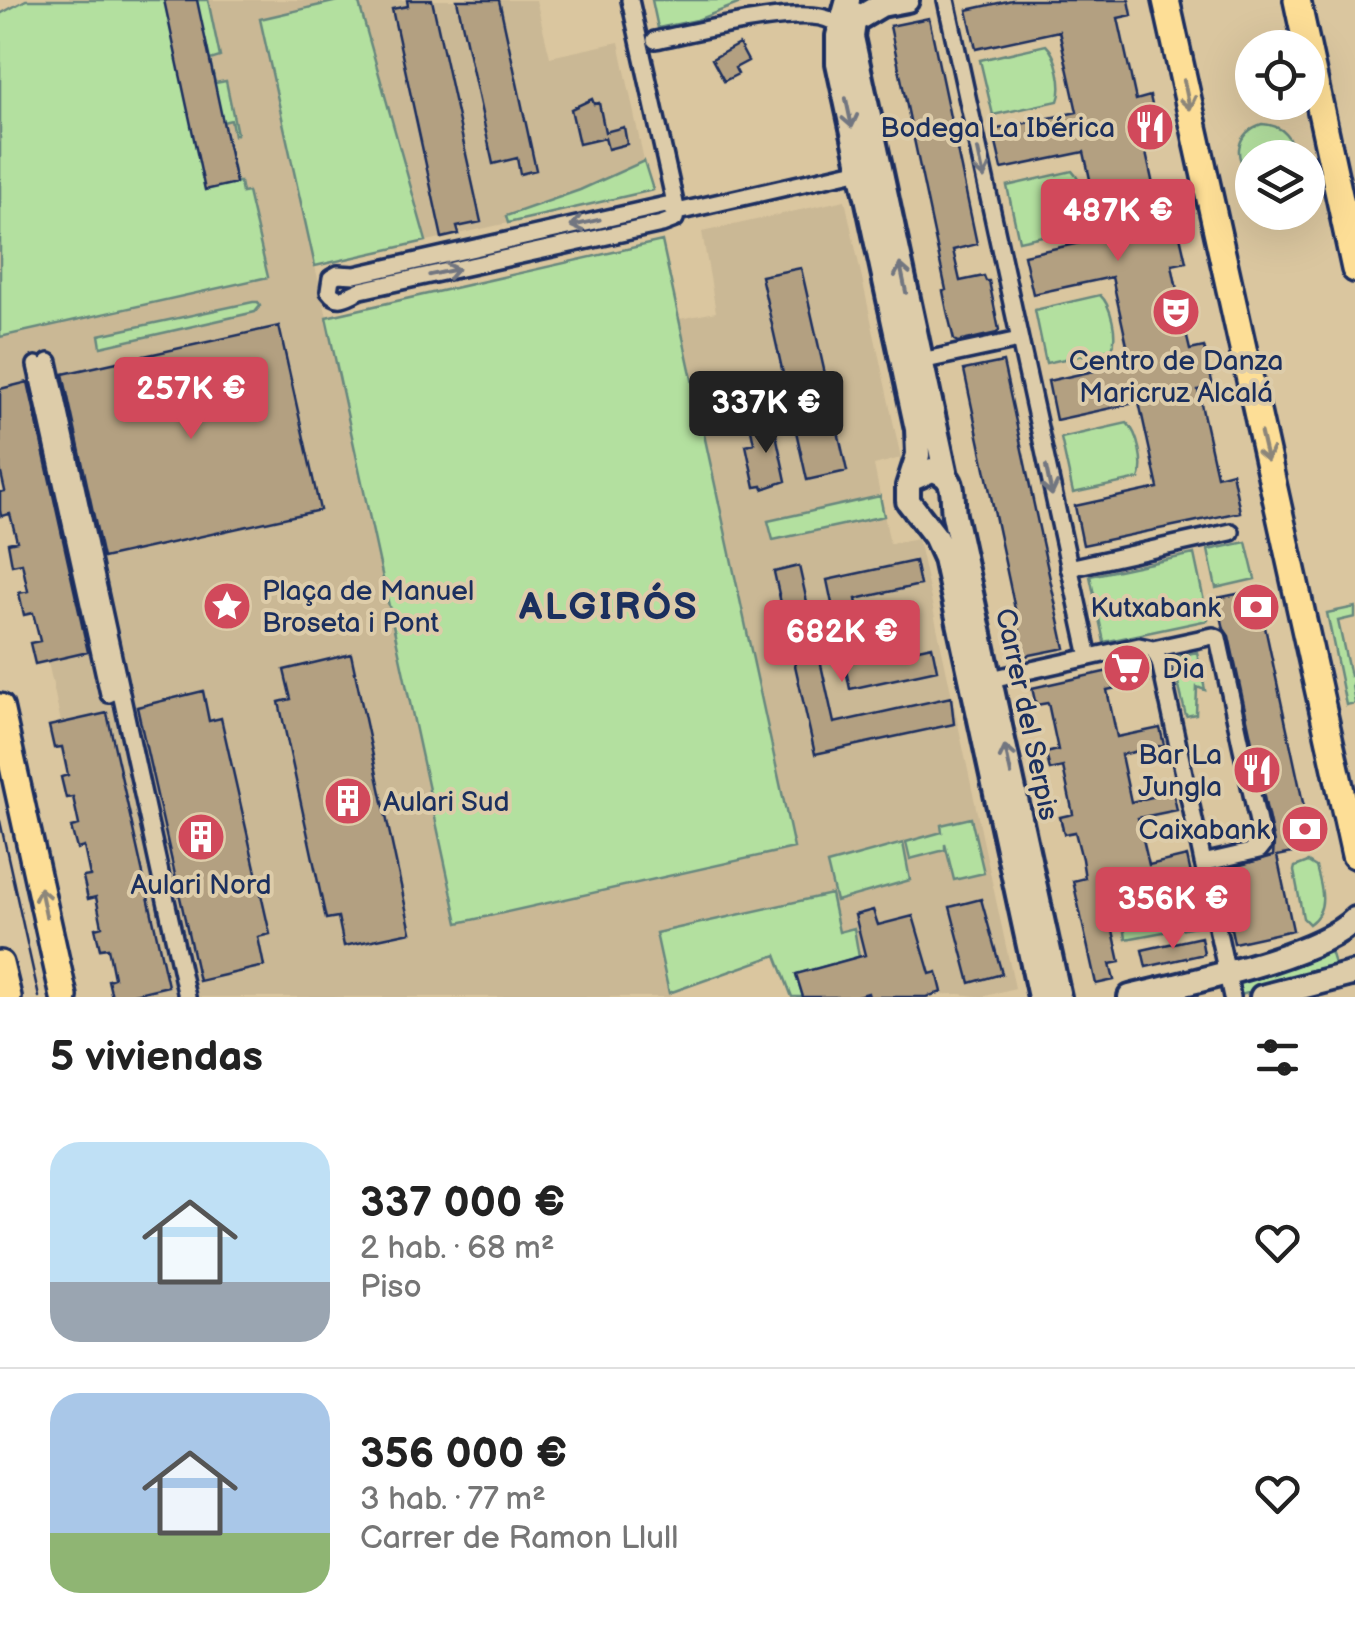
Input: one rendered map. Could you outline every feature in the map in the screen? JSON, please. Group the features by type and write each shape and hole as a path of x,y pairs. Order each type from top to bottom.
{"main road":[{"path":"1166,0 1355,855"},
{"path":"1297,0 1354,259"},
{"path":"0,708 64,997"},
{"path":"0,964 8,997"}],"street":[{"path":"630,0 677,212 675,219 360,290 343,299 335,297 329,282 338,274 355,275 666,205 677,212 861,170"},
{"path":"655,40 907,0"},
{"path":"946,0 1089,657"},
{"path":"848,10 946,476 953,488 953,502 938,516 918,514 908,501 918,456 917,429 836,48 848,10"},
{"path":"921,361 1019,340"},
{"path":"109,694 42,363 187,997"},
{"path":"912,479 924,471 946,476"},
{"name":"Carrer del Serpis","path":"953,502 1059,997"},
{"name":"Carrer del Serpis","path":"918,514 936,536 945,558 1040,997"},
{"path":"1069,568 1232,532"},
{"path":"991,679 1089,657 1218,638 1263,845 1259,850 1203,863"},
{"path":"1150,648 1160,662 1203,863 1217,982 1232,997"},
{"path":"1130,997 1217,982 1311,946 1355,919"},
{"path":"1262,997 1355,973"}],"shaded area":[{"path":"26,0 536,0 550,57 619,42 644,161 580,190 506,216 508,223 315,266 327,317 662,241 679,319 716,312 702,232 845,200 901,458 874,465 890,544 918,539 1015,988 982,997 792,997 776,955 669,993 670,997 112,997 108,980 114,978 108,948 99,949 95,928 102,926 96,898 83,877 90,875 84,848 77,849 71,827 79,824 73,797 66,798 61,777 68,775 62,747 54,748 49,726 61,722 48,662 35,664 30,643 39,640 33,613 24,615 19,593 28,590 22,564 12,565 8,543 17,541 10,514 1,516 0,492 5,491 0,469 0,14"}],"green space":[{"path":"26,0 208,0 220,57 210,60 215,83 226,81 237,134 234,135 231,120 223,122 236,182 240,182 242,193 248,192 268,277 0,337 0,14"},
{"path":"342,0 358,0 426,241 315,266 260,19"},
{"path":"652,0 748,0 697,20 658,28"},
{"path":"1046,45 1058,72 1058,101 993,115 980,60"},
{"path":"1262,124 1275,127 1289,140 1242,140"},
{"path":"644,161 653,190 508,223 506,216 580,190"},
{"path":"1072,171 1085,198 1085,227 1019,241 1007,186"},
{"path":"662,241 794,848 458,923 326,317"},
{"path":"1100,295 1112,320 1112,349 1046,363 1035,310"},
{"path":"253,302 260,306 255,312 101,347 99,335"},
{"path":"1127,423 1139,449 1139,479 1073,493 1061,438"},
{"path":"880,496 884,516 773,540 768,521"},
{"path":"1246,542 1255,579 1216,588 1208,550"},
{"path":"1194,554 1208,620 1104,642 1090,576"},
{"path":"1355,607 1355,617 1338,621 1350,676 1355,676 1355,703 1346,705 1327,613"},
{"path":"1197,652 1205,690 1197,687 1196,714 1186,716 1173,662 1178,656"},
{"path":"971,818 984,873 954,880 945,844 945,850 910,859 906,842 942,832 941,825"},
{"path":"903,843 910,880 836,901 827,864"},
{"path":"1308,862 1316,867 1322,898 1319,912 1309,924 1303,918 1294,871"},
{"path":"831,894 839,932 854,928 859,957 796,974 803,997 792,997 776,955 669,993 656,933"},
{"path":"1189,896 1196,926 1126,939 1122,911"},
{"path":"1330,951 1335,967 1241,995 1236,979"}],"building":[{"path":"164,0 197,0 236,183 205,190"},
{"path":"407,0 432,0 481,222 457,227 459,234 442,238 392,9 408,6"},
{"path":"457,0 499,0 536,170 520,174 517,158 493,164"},
{"path":"1012,0 1129,0 1132,15 1118,18 1136,100 1150,96 1159,136 1143,139 1162,226 1177,223 1186,262 1172,265 1190,350 1204,347 1213,386 1198,390 1217,476 1232,472 1240,512 1083,545 1075,506 1158,488 1139,402 1056,420 1048,381 1131,363 1112,277 1033,294 1024,255 1103,238 1084,152 1002,169 993,130 1077,112 1059,31 976,49 967,10"},
{"path":"929,18 977,244 953,250 960,281 984,276 989,281 999,330 958,342 954,340 947,311 943,291 946,290 890,26"},
{"path":"739,44 748,61 735,68 738,74 724,81 712,59"},
{"path":"592,99 594,104 599,103 605,132 624,127 627,144 608,149 605,138 579,144 571,109"},
{"path":"801,268 847,471 807,480 761,276"},
{"path":"279,326 320,510 103,558 63,374"},
{"path":"1003,362 1065,648 1025,656 964,370"},
{"path":"28,382 88,652 35,664 30,643 40,641 33,613 24,615 19,593 28,591 22,563 12,565 8,543 17,541 10,514 1,516 0,510 0,492 5,491 0,469 0,389"},
{"path":"773,420 786,481 763,489 755,487 746,445 754,443 750,425"},
{"path":"915,561 920,585 856,599 868,660 932,646 937,670 850,689 827,580"},
{"path":"799,566 834,723 951,697 954,724 815,754 774,572"},
{"path":"1257,590 1313,849 1277,856 1293,930 1234,943 1219,871 1273,856 1274,843 1229,636 1217,598"},
{"name":"Aulari Sud","path":"351,654 411,932 344,946 338,917 326,919 279,702 291,699 284,670"},
{"path":"1145,663 1149,681 1107,690 1117,737 1160,728 1164,745 1121,755 1131,802 1173,792 1177,810 1138,818 1149,865 1187,856 1191,874 1160,881 1162,891 1107,903 1120,962 1110,964 1114,980 1096,984 1073,881 1085,878 1082,859 1075,832 1064,834 1060,817 1073,814 1063,767 1050,770 1046,753 1058,750 1048,703 1036,705 1032,688"},
{"name":"Aulari Nord","path":"203,691 209,721 221,718 270,934 258,937 264,966 199,981 137,707"},
{"path":"107,713 168,986 121,997 112,997 108,980 114,978 108,948 100,949 95,928 102,926 96,897 88,899 83,877 90,876 84,847 77,849 71,827 79,825 73,797 66,798 61,777 68,775 62,747 54,748 49,726"},
{"path":"981,899 1002,974 970,983 950,907"},
{"path":"873,910 878,925 913,916 930,974 937,972 942,992 926,997 869,997 868,993 853,997 803,997 796,974 865,955 855,915"},
{"path":"1201,937 1204,954 1146,967 1142,950"}],"tram line":[{"path":"0,821 39,997"}],"place":[{"name":"Bodega La Ibérica","path":"1150,127"},
{"name":"Centro de Danza Maricruz Alcalá","path":"1176,312"},
{"name":"Plaça de Manuel Broseta i Pont","path":"227,606"},
{"name":"Kutxabank","path":"1256,607"},
{"name":"Dia","path":"1127,668"},
{"name":"Bar La Jungla","path":"1257,770"},
{"name":"Aulari Sud","path":"348,801"},
{"name":"Caixabank","path":"1305,829"},
{"name":"Aulari Nord","path":"201,837"}],"district":[{"name":"ALGIRÓS","path":"609,606"}]}
